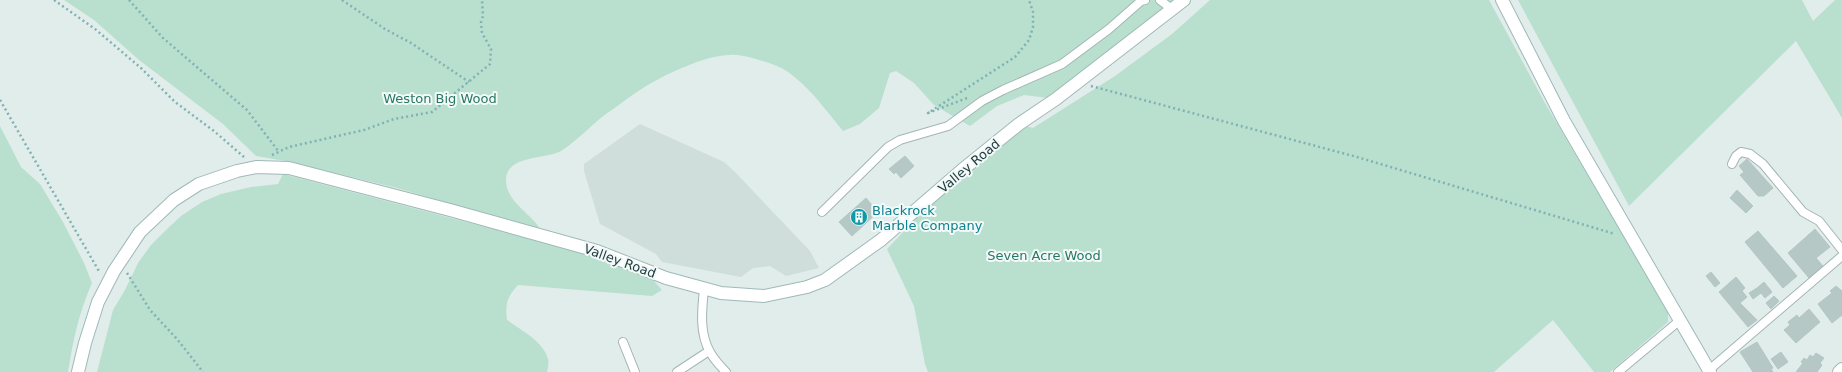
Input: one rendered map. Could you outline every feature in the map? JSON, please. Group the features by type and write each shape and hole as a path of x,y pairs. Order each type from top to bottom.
{"street":[{"name":"Valley Road","path":"78,372 92,318 107,284 140,232 174,200 199,184 257,164 289,168 450,210 597,251 666,278 720,293 764,296 807,287 825,280 882,240 962,170 1014,129 1173,10 1184,0"},
{"path":"1502,0 1564,121 1710,371"},
{"path":"1839,372 1842,369"}],"lane":[{"path":"822,212 888,147 900,140 948,126 982,101 1062,64 1109,29 1141,1 1145,0"},
{"path":"1160,0 1173,10"},
{"path":"1732,164 1736,156 1741,152 1750,154 1763,164 1803,212 1819,221 1842,250"},
{"path":"1710,371 1842,256"},
{"path":"704,289 702,319 709,351 726,372"},
{"path":"1618,372 1680,321"},
{"path":"623,342 634,372"},
{"path":"677,372 709,351"}],"path":[{"path":"54,0 95,29 141,68 175,102 214,131 242,157 257,164 289,147 364,130 394,118 432,112 490,64 491,49 482,33 482,0"},
{"path":"129,0 162,38 247,110 279,152"},
{"path":"342,0 385,29 411,43 469,82"},
{"path":"970,97 928,113 1015,57 1029,40 1034,27 1033,12 1029,0"},
{"path":"1077,83 1357,157 1632,239"},
{"path":"0,100 107,284"},
{"path":"121,260 137,291 150,310 177,339 202,372"}],"shaded area":[{"path":"640,124 724,162 810,251 819,268 786,276 770,266 753,268 741,277 662,262 656,254 600,224 584,171 584,164"}],"green space":[{"name":"Weston Big Wood","path":"64,0 1182,0 1056,99 1024,95 997,106 970,126 934,105 914,83 896,71 890,73 879,108 860,124 843,131 806,87 788,72 779,67 756,59 737,55 720,56 697,62 662,77 638,91 606,114 573,143 561,151 555,154 520,162 508,171 506,179 510,194 541,230 397,188 291,162 256,156 223,124 139,60 94,20"},
{"name":"Seven Acre Wood","path":"1210,0 1489,0 1545,103 1668,312 1668,322 1610,372 1594,372 1553,320 1494,372 928,372 925,364 914,306 887,249 962,170 1019,124 1033,128 1115,76 1172,34"},
{"path":"1518,0 1802,0 1813,21 1835,0 1842,0 1842,118 1796,41 1629,206"},
{"path":"0,126 21,167 40,184 63,222 84,263 92,283 83,305 77,327 68,372 0,372"},
{"path":"283,174 596,256 653,280 662,290 652,296 518,285 509,297 506,309 507,320 542,347 548,359 547,372 97,372 113,310 125,290 138,263 151,245 181,216 202,202 221,194 251,187 278,184"}],"building":[{"path":"905,156 914,166 901,178 896,172 894,174 889,169"},
{"path":"1747,159 1773,188 1764,196 1758,196 1740,175 1744,172 1739,166"},
{"path":"1737,190 1753,206 1746,213 1730,198"},
{"name":"Blackrock Marble Company","path":"866,198 878,212 852,236 839,222"},
{"path":"1815,229 1830,247 1816,258 1823,266 1809,278 1788,253"},
{"path":"1758,231 1797,276 1783,288 1745,242"},
{"path":"1711,272 1720,283 1715,287 1706,276"},
{"path":"1736,277 1745,288 1742,291 1747,297 1740,303 1757,320 1748,327 1719,292"},
{"path":"1764,282 1772,292 1765,298 1757,288"},
{"path":"1836,286 1842,291 1842,315 1832,323 1818,304 1832,293 1830,291"},
{"path":"1757,288 1761,293 1753,299 1749,293"},
{"path":"1774,296 1779,301 1771,309 1766,303"},
{"path":"1809,309 1820,322 1796,343 1784,330 1790,325 1788,322 1797,315 1799,318"},
{"path":"1757,342 1773,368 1771,369 1773,372 1753,372 1740,352"},
{"path":"1781,352 1788,362 1778,369 1771,359"},
{"path":"1816,353 1824,358 1820,363 1822,365 1817,372 1796,372 1803,363 1801,362 1804,358 1807,360 1810,355 1813,357"}],"place":[{"name":"Blackrock Marble Company","path":"859,217"}]}
